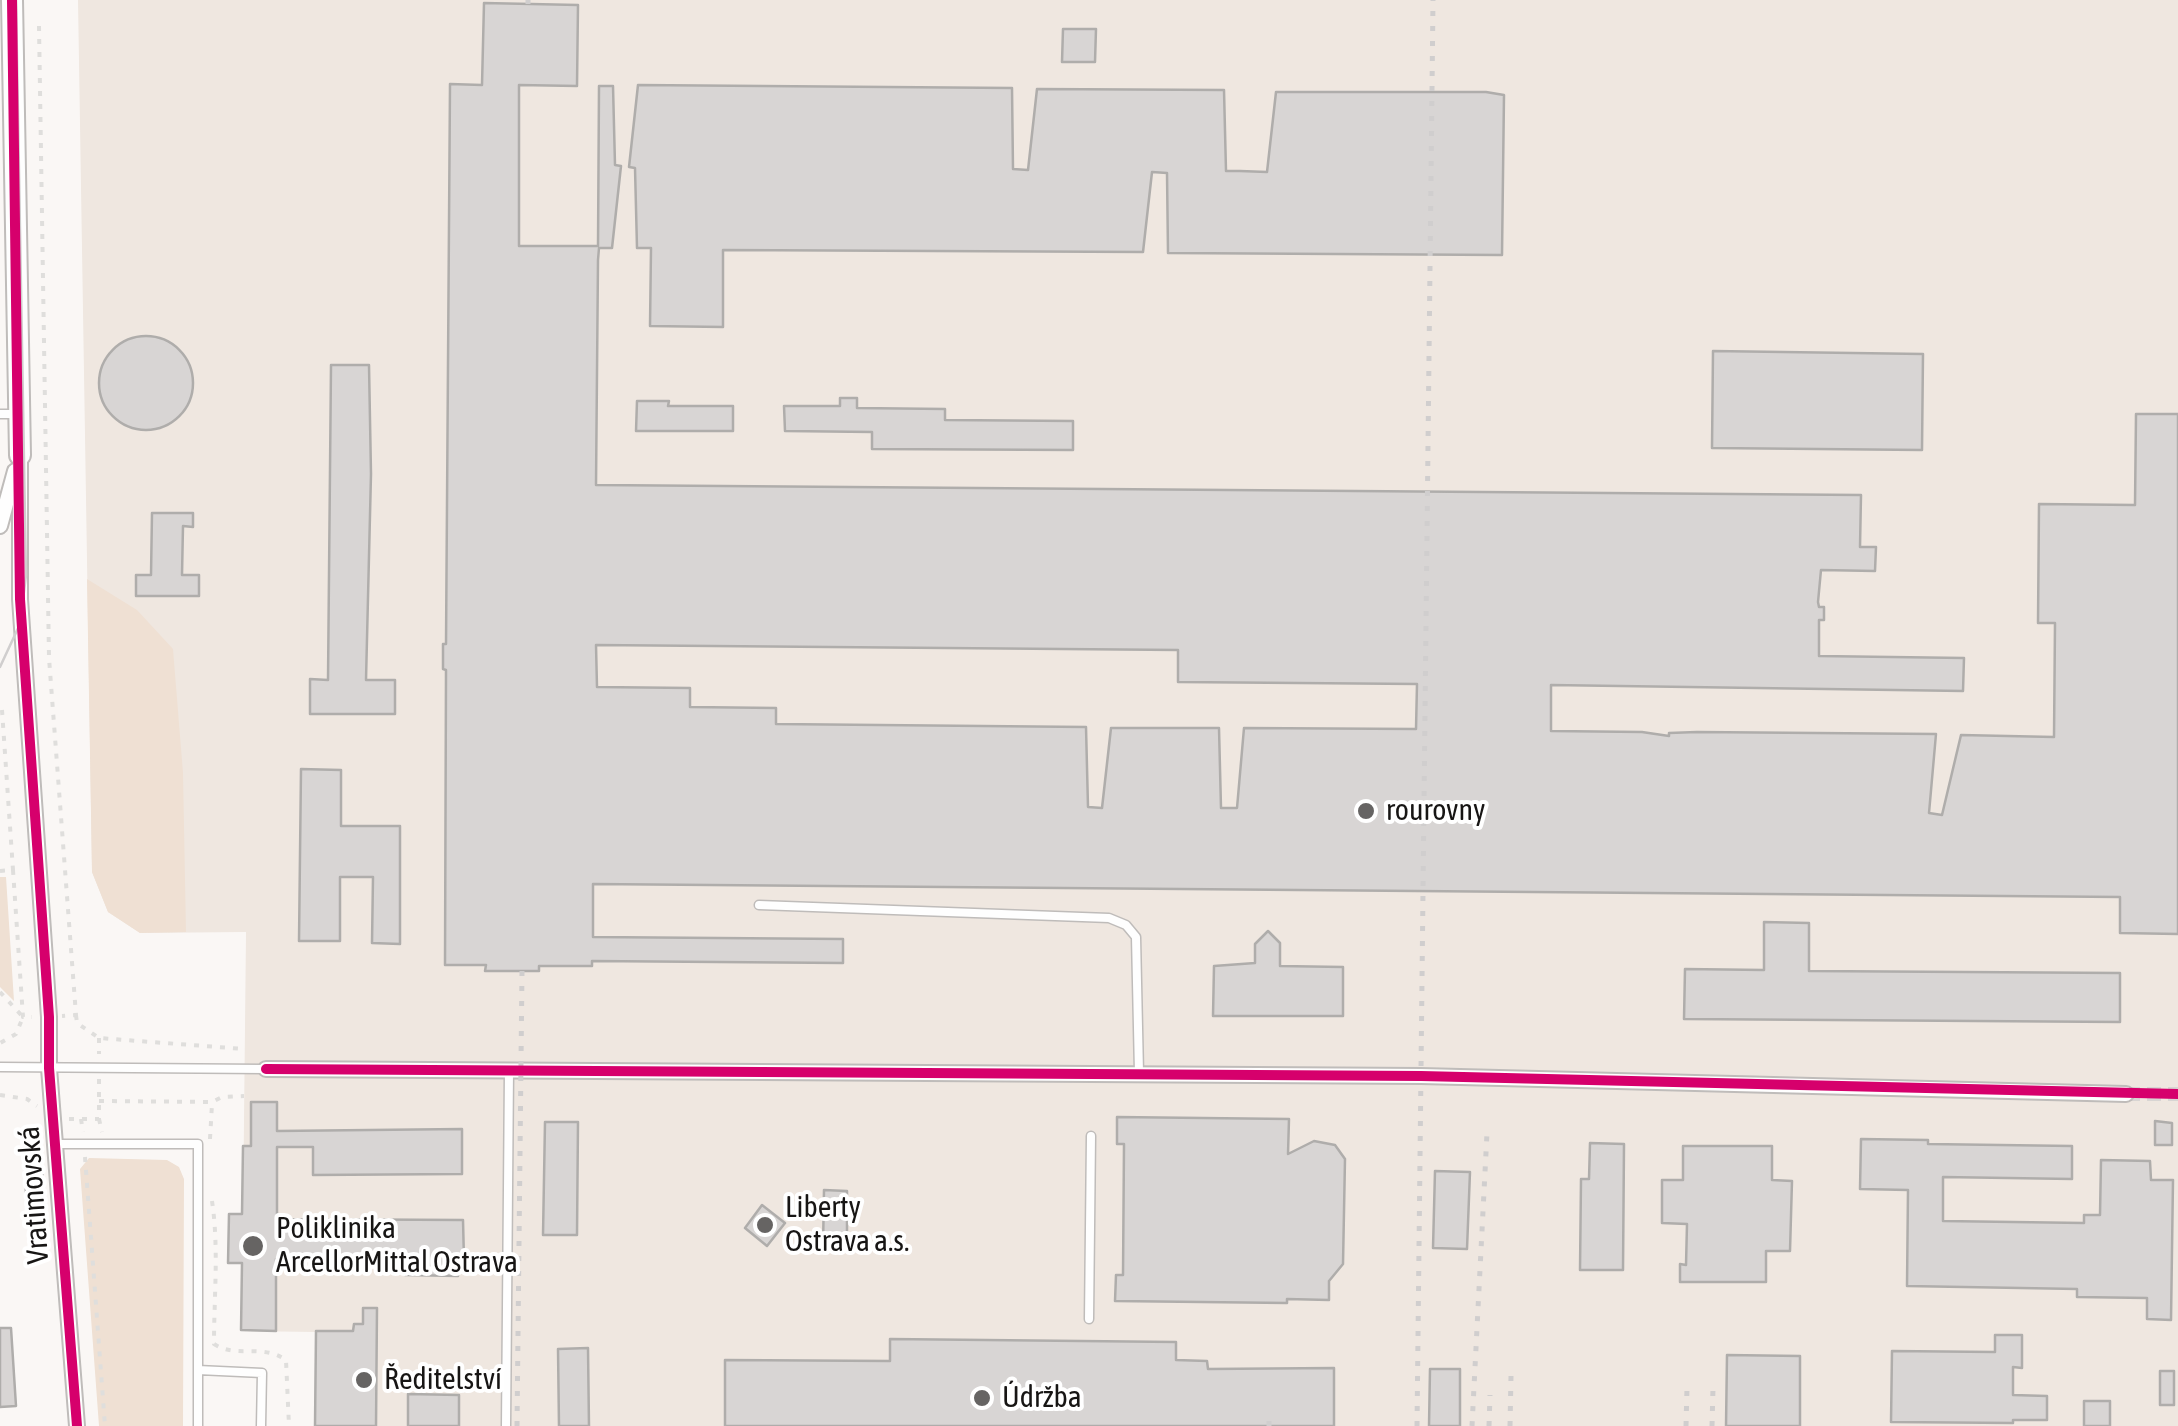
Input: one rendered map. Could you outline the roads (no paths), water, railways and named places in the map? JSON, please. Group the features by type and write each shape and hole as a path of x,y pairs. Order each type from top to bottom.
{"street":[{"name":"Vratimovská","path":"12,0 8,188 10,414 20,455 20,599 49,1016 49,1068 77,1426"},
{"path":"0,526 20,455"},
{"path":"266,1069 1536,1078 2126,1094"}],"lane":[{"path":"758,905 1109,918 1126,925 1136,937 1139,1073"},
{"path":"0,1067 266,1069"},
{"path":"506,1426 509,1070"},
{"path":"1089,1319 1091,1136"},
{"path":"55,1144 198,1144 198,1426"},
{"path":"198,1370 262,1374 261,1426"}],"tunnel":[{"path":"2126,1094 2178,1094"}],"tram line":[{"path":"0,667 20,624 26,575 16,0"}],"railway":[{"path":"1417,1426 1433,0"},
{"path":"517,1426 522,971"},
{"path":"1472,1426 1487,1133"},
{"path":"1510,1426 1511,1376"},
{"path":"1686,1426 1687,1388"},
{"path":"1712,1426 1713,1388"},
{"path":"1489,1426 1490,1395"},
{"path":"1269,1421 1269,1426"}],"place":[{"name":"rourovny","path":"1366,811"},
{"name":"Liberty Ostrava a.s.","path":"765,1225"},
{"name":"Poliklinika ArcellorMittal Ostrava","path":"253,1246"},
{"name":"Ředitelství","path":"364,1380"},
{"name":"Údržba","path":"982,1398"}]}
